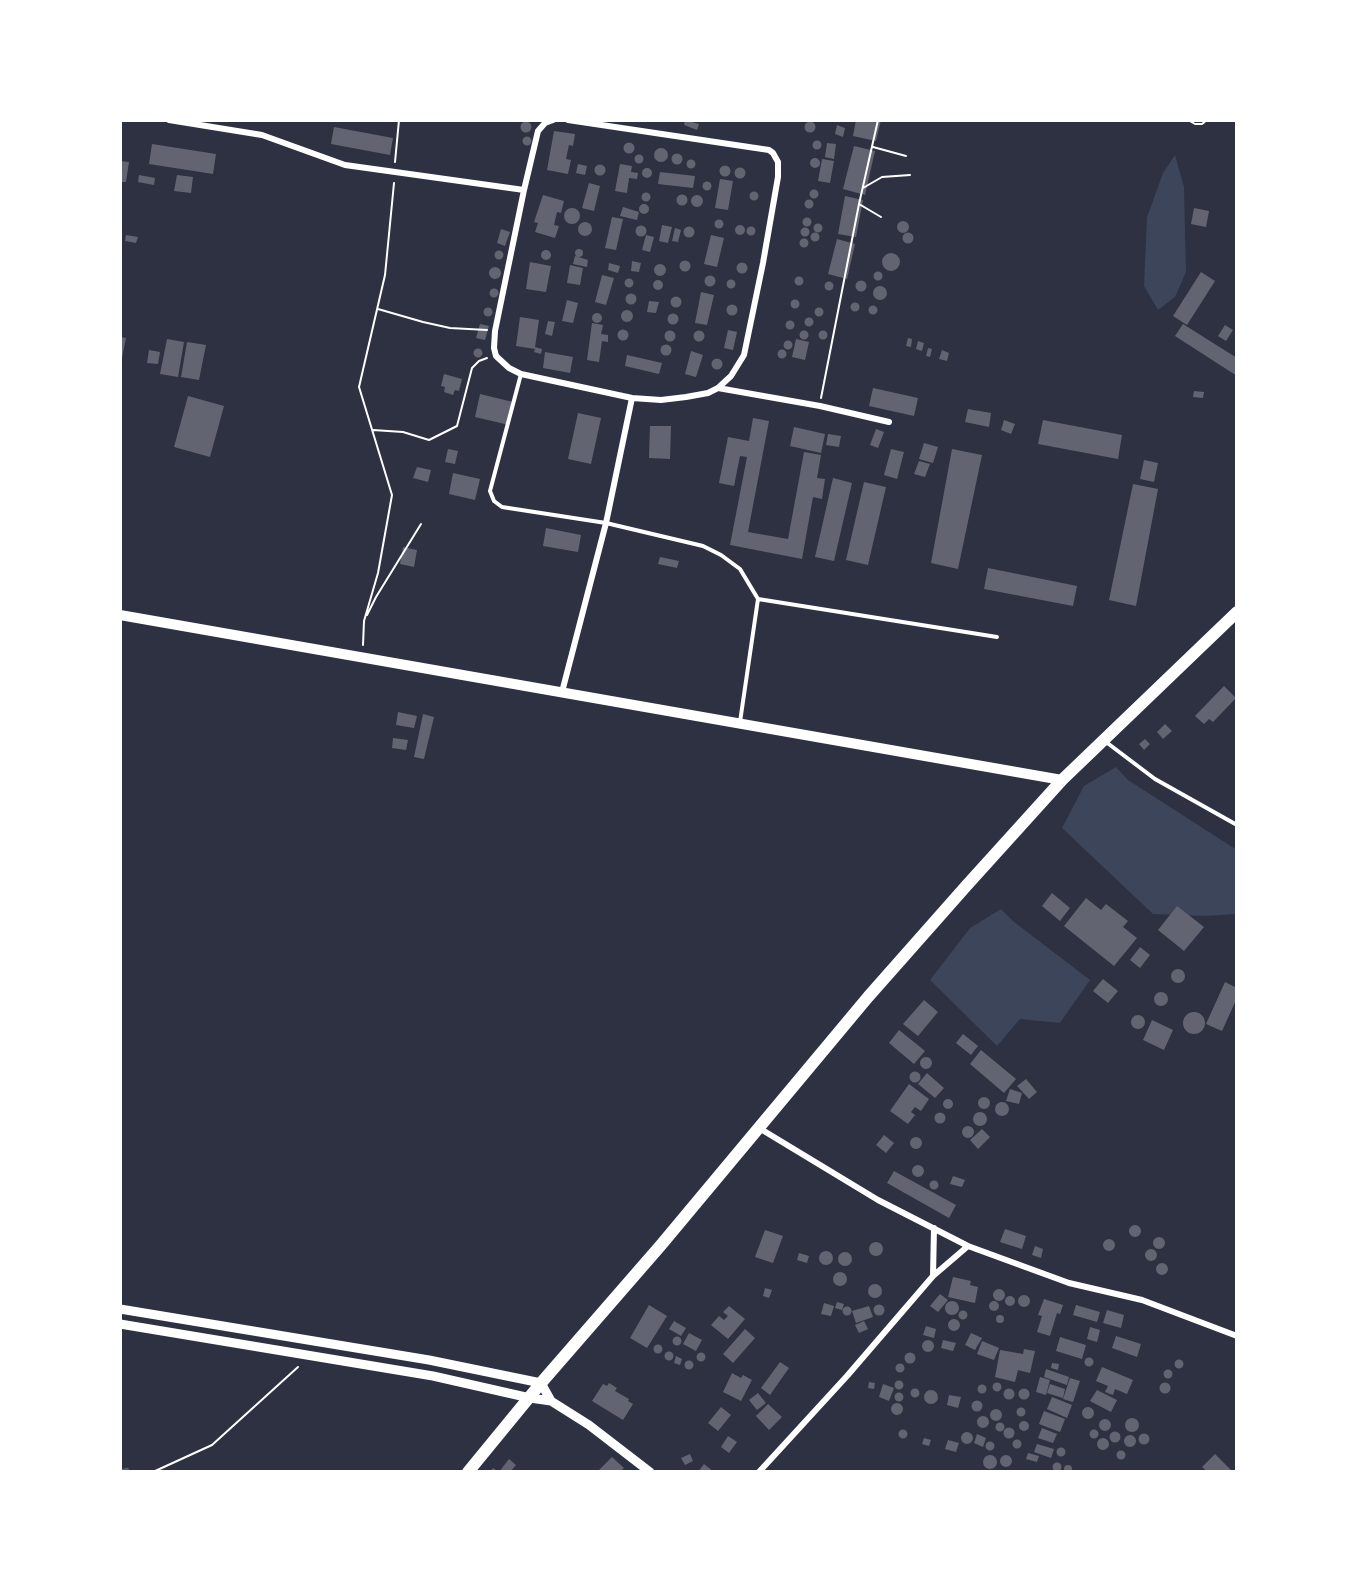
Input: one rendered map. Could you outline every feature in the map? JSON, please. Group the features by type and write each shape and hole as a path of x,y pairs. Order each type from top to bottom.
{"main road":[{"path":"468,1472 868,998 1062,780 1237,612"},
{"path":"120,615 1062,780"}],"street":[{"path":"169,120 261,135 345,165 524,190"},
{"path":"553,120 545,123 538,131 495,331 496,356 509,368 521,374 632,398 662,400 708,393 731,376 744,355 763,263 778,177 778,162 769,150 568,120"},
{"path":"717,388 820,406 889,422"},
{"path":"562,692 606,523 632,398"},
{"path":"758,1128 878,1200 968,1246 1069,1283 1142,1300 1237,1336"},
{"path":"933,1275 934,1228"},
{"path":"759,1472 847,1376 933,1275 968,1246"},
{"path":"120,1309 429,1360 541,1383 551,1401"},
{"path":"120,1324 433,1376 551,1401 589,1425 650,1472"}],"lane":[{"path":"521,374 490,490 494,501 502,507 606,523 703,546 721,555 740,569 758,599 740,723"},
{"path":"758,599 997,637"},
{"path":"1103,740 1155,779 1237,825"}],"path":[{"path":"362,657 364,621 378,573 392,495 359,387 385,275 399,120"},
{"path":"820,406 859,204 878,120"},
{"path":"1188,120 1195,124 1202,124 1208,120"},
{"path":"873,147 906,156"},
{"path":"863,188 882,177 910,175"},
{"path":"859,204 881,217"},
{"path":"377,308 450,328 495,331"},
{"path":"373,430 403,432 429,440 457,426 472,368 479,361 496,356"},
{"path":"364,621 376,597 421,524"},
{"path":"153,1472 212,1445 309,1356"}],"shaded area":[{"path":"1175,155 1184,187 1186,272 1175,297 1158,310 1144,286 1147,217 1163,173"},
{"path":"1116,767 1128,780 1237,850 1237,914 1205,916 1153,914 1062,828 1084,786"},
{"path":"1001,909 1013,921 1090,980 1060,1023 1020,1019 997,1046 930,980 970,928"}],"building":[{"path":"685,120 699,124 697,130 684,125"},
{"path":"856,120 881,120 876,141 853,136"},
{"path":"526,121 532,127 526,133 520,127"},
{"path":"810,122 814,123 814,131 810,132 806,131 805,127 806,123"},
{"path":"837,125 845,128 843,137 835,134"},
{"path":"334,127 393,138 390,155 331,144"},
{"path":"554,131 575,134 573,146 569,145 566,159 571,160 568,174 547,170"},
{"path":"527,137 531,141 527,145 523,141"},
{"path":"817,141 821,145 817,149 813,145"},
{"path":"629,143 633,144 633,152 629,153 625,152 624,148 625,144"},
{"path":"827,143 836,144 834,159 825,157"},
{"path":"152,144 216,154 213,174 149,164"},
{"path":"854,146 875,151 865,195 843,189"},
{"path":"658,148 664,148 668,155 664,162 658,162 654,158 654,152"},
{"path":"677,153 683,159 677,165 671,159"},
{"path":"639,155 643,159 639,163 635,159"},
{"path":"815,158 819,159 819,167 815,168 811,167 810,163 811,159"},
{"path":"691,159 696,164 691,169 686,164"},
{"path":"822,159 834,161 830,183 818,181"},
{"path":"120,161 129,162 126,182 120,182"},
{"path":"578,164 587,166 585,175 576,173"},
{"path":"600,164 606,170 600,176 594,170"},
{"path":"620,164 632,166 631,172 638,173 637,179 629,178 627,193 615,191"},
{"path":"725,165 731,171 725,177 719,171"},
{"path":"740,167 746,173 740,179 734,173"},
{"path":"647,168 652,173 647,178 642,173"},
{"path":"660,172 695,176 693,188 658,184"},
{"path":"139,175 155,178 154,185 138,182"},
{"path":"177,175 193,177 191,193 174,191"},
{"path":"720,179 733,181 728,210 715,208"},
{"path":"707,181 712,186 707,191 702,186"},
{"path":"589,183 600,186 594,211 582,208"},
{"path":"814,190 818,194 814,198 810,194"},
{"path":"754,192 758,196 754,200 750,196"},
{"path":"646,193 650,197 646,201 642,197"},
{"path":"682,194 688,200 682,206 676,200"},
{"path":"543,195 564,201 561,213 557,212 554,225 559,226 555,238 535,232 538,223 534,222"},
{"path":"699,195 703,201 699,207 695,207 691,199"},
{"path":"845,196 863,200 856,237 838,234"},
{"path":"809,200 813,204 809,208 805,204"},
{"path":"644,204 649,209 644,214 639,209"},
{"path":"623,207 639,212 637,220 620,216"},
{"path":"572,208 580,216 572,224 564,216"},
{"path":"1194,208 1209,211 1206,227 1191,224"},
{"path":"612,217 623,219 616,250 605,248"},
{"path":"807,218 811,222 807,226 803,222"},
{"path":"719,220 723,224 719,228 715,224"},
{"path":"905,221 909,227 905,233 901,233 897,225"},
{"path":"585,222 590,224 592,229 590,234 585,236 580,234 578,229 580,224"},
{"path":"818,224 822,228 818,232 814,228"},
{"path":"662,225 672,227 668,243 659,241"},
{"path":"740,225 745,230 740,235 735,230"},
{"path":"641,226 645,227 645,235 641,236 637,235 636,231 637,227"},
{"path":"689,226 695,232 689,238 683,232"},
{"path":"751,227 755,231 751,235 747,231"},
{"path":"675,228 681,230 678,242 672,241"},
{"path":"805,228 809,232 805,236 801,232"},
{"path":"501,229 510,232 505,246 497,243"},
{"path":"908,232 914,238 908,244 902,238"},
{"path":"815,233 819,237 815,241 811,237"},
{"path":"126,235 138,237 136,243 125,241"},
{"path":"646,235 654,237 650,252 642,250"},
{"path":"711,235 724,238 717,267 704,264"},
{"path":"804,239 808,243 804,247 800,243"},
{"path":"837,239 855,244 847,279 828,274"},
{"path":"579,249 583,253 579,257 575,253"},
{"path":"499,250 504,255 499,260 494,255"},
{"path":"546,250 551,255 546,260 541,255"},
{"path":"891,253 897,256 900,262 897,268 891,271 885,268 882,262 885,256"},
{"path":"575,256 588,260 587,267 573,264"},
{"path":"685,260 691,266 685,272 679,266"},
{"path":"632,261 641,263 639,272 631,271"},
{"path":"530,262 551,266 546,292 526,289"},
{"path":"742,262 748,268 742,274 736,268"},
{"path":"609,263 620,266 618,273 608,270"},
{"path":"662,264 666,270 662,276 658,276 654,268"},
{"path":"570,265 583,268 580,285 567,283"},
{"path":"497,267 500,268 500,278 493,279 490,278 489,271 490,268"},
{"path":"878,272 882,276 878,280 874,276"},
{"path":"1201,272 1215,281 1187,325 1173,316"},
{"path":"602,275 614,278 606,305 595,302"},
{"path":"710,275 716,281 710,287 704,281"},
{"path":"799,277 803,281 799,285 795,281"},
{"path":"629,279 633,283 629,287 625,283"},
{"path":"731,279 736,284 731,289 726,284"},
{"path":"658,280 662,281 662,289 658,290 654,289 653,285 654,281"},
{"path":"861,281 865,282 865,290 861,291 857,290 856,286 857,282"},
{"path":"829,282 833,286 829,290 825,286"},
{"path":"880,286 885,288 887,293 885,298 880,300 875,298 873,293 875,288"},
{"path":"494,289 498,293 494,297 490,293"},
{"path":"701,292 714,295 707,325 695,323"},
{"path":"631,293 637,299 631,305 625,299"},
{"path":"676,296 682,302 676,308 670,302"},
{"path":"567,300 578,303 573,323 562,321"},
{"path":"795,300 799,304 795,308 791,304"},
{"path":"649,301 659,302 656,313 647,312"},
{"path":"855,303 859,307 855,311 851,307"},
{"path":"732,304 738,310 732,316 726,310"},
{"path":"873,306 877,310 873,314 869,310"},
{"path":"488,308 492,312 488,316 484,312"},
{"path":"819,308 823,312 819,316 815,312"},
{"path":"629,310 633,316 629,322 625,322 621,314"},
{"path":"597,313 602,318 597,323 592,318"},
{"path":"673,314 677,315 677,323 673,324 669,323 668,319 669,315"},
{"path":"520,317 539,320 535,347 542,349 541,354 534,352 535,349 516,346"},
{"path":"809,318 813,322 809,326 805,322"},
{"path":"548,321 555,322 552,336 545,334"},
{"path":"790,321 794,325 790,329 786,325"},
{"path":"592,323 603,325 601,334 608,335 608,342 602,341 599,362 587,360"},
{"path":"480,324 489,326 485,340 476,338"},
{"path":"1183,324 1237,358 1237,376 1175,336"},
{"path":"1225,325 1233,330 1226,341 1218,336"},
{"path":"623,329 629,335 623,341 617,335"},
{"path":"670,330 676,336 670,342 664,336"},
{"path":"699,330 705,336 699,342 693,336"},
{"path":"728,330 737,332 733,350 724,348"},
{"path":"804,331 808,335 804,339 800,335"},
{"path":"823,331 827,335 823,339 819,335"},
{"path":"120,337 126,338 121,363 120,363"},
{"path":"908,338 912,339 911,347 906,346"},
{"path":"167,339 184,342 178,377 160,374"},
{"path":"796,339 809,342 805,360 792,357"},
{"path":"788,341 792,345 788,349 784,345"},
{"path":"918,341 924,343 922,351 916,349"},
{"path":"187,342 206,345 199,380 181,377"},
{"path":"666,344 672,350 666,356 660,350"},
{"path":"928,348 932,349 930,357 926,356"},
{"path":"478,349 482,353 478,357 474,353"},
{"path":"149,350 160,352 158,364 147,363"},
{"path":"782,350 786,354 782,358 778,354"},
{"path":"942,350 949,353 947,361 939,359"},
{"path":"691,351 703,355 696,377 685,374"},
{"path":"545,352 573,357 570,373 543,368"},
{"path":"627,355 662,363 659,374 625,366"},
{"path":"717,358 723,364 717,370 711,364"},
{"path":"444,374 462,379 459,391 455,390 453,395 444,392 445,387 441,386"},
{"path":"873,388 918,398 914,416 869,406"},
{"path":"1194,391 1204,392 1203,398 1193,397"},
{"path":"480,394 513,402 509,425 475,417"},
{"path":"188,396 224,406 210,457 174,447"},
{"path":"968,409 991,413 989,427 965,422"},
{"path":"578,413 601,418 591,464 568,459"},
{"path":"753,418 769,421 748,532 788,539 804,452 821,455 817,478 825,479 822,499 813,497 802,559 730,545 747,457 740,456 734,486 719,483 728,437 749,441"},
{"path":"1004,420 1015,424 1011,434 1001,430"},
{"path":"1043,420 1122,435 1118,459 1038,444"},
{"path":"650,426 671,426 670,459 649,458"},
{"path":"794,427 825,434 821,453 790,446"},
{"path":"876,429 884,432 878,448 870,445"},
{"path":"828,434 841,436 839,447 826,445"},
{"path":"924,443 938,447 933,463 919,459"},
{"path":"448,449 458,451 455,464 445,462"},
{"path":"891,449 904,452 897,479 884,475"},
{"path":"952,449 982,455 958,569 931,563"},
{"path":"1144,460 1158,463 1154,482 1140,479"},
{"path":"919,461 930,464 925,477 914,474"},
{"path":"417,467 431,470 428,482 413,478"},
{"path":"453,473 480,479 475,500 449,494"},
{"path":"833,478 852,483 834,561 815,557"},
{"path":"864,482 886,487 868,565 846,560"},
{"path":"1133,484 1158,489 1136,606 1109,600"},
{"path":"546,528 581,535 578,552 543,546"},
{"path":"403,547 417,550 414,567 400,564"},
{"path":"660,557 679,561 677,568 658,564"},
{"path":"988,568 1077,586 1073,606 984,589"},
{"path":"1224,686 1236,698 1213,722 1209,719 1204,724 1195,716"},
{"path":"398,712 417,716 414,728 396,725"},
{"path":"423,714 434,717 424,759 414,757"},
{"path":"1165,724 1172,731 1163,739 1157,732"},
{"path":"393,738 408,740 406,750 392,748"},
{"path":"1145,739 1150,744 1144,750 1139,744"},
{"path":"1052,893 1070,908 1060,921 1042,906"},
{"path":"1086,898 1101,910 1106,904 1128,921 1123,927 1137,938 1114,966 1064,926"},
{"path":"1177,906 1204,927 1184,951 1158,930"},
{"path":"1140,947 1150,955 1140,968 1130,960"},
{"path":"1178,969 1183,971 1185,976 1183,981 1178,983 1173,981 1171,976 1173,971"},
{"path":"1103,979 1118,991 1108,1003 1093,991"},
{"path":"1225,982 1237,988 1237,998 1222,1031 1206,1024"},
{"path":"1161,992 1166,994 1168,999 1166,1004 1161,1006 1156,1004 1154,999 1156,994"},
{"path":"924,1000 938,1012 918,1036 903,1024"},
{"path":"1194,1012 1202,1015 1205,1023 1202,1031 1194,1034 1186,1031 1183,1023 1186,1015"},
{"path":"1138,1015 1143,1017 1145,1022 1143,1027 1138,1029 1133,1027 1131,1022 1133,1017"},
{"path":"1152,1020 1173,1030 1164,1050 1143,1040"},
{"path":"899,1030 925,1051 914,1064 889,1043"},
{"path":"963,1034 978,1046 971,1055 956,1043"},
{"path":"981,1050 1016,1079 1004,1093 970,1064"},
{"path":"928,1057 932,1063 928,1069 924,1069 920,1061"},
{"path":"915,1072 919,1073 919,1081 915,1082 911,1081 910,1077 911,1073"},
{"path":"927,1073 944,1088 935,1098 918,1084"},
{"path":"1026,1079 1037,1092 1029,1099 1017,1086"},
{"path":"909,1084 929,1099 921,1111 915,1107 911,1112 915,1115 908,1124 890,1111"},
{"path":"1010,1089 1022,1093 1019,1104 1006,1101"},
{"path":"986,1097 990,1103 986,1109 982,1109 978,1101"},
{"path":"948,1099 953,1104 948,1109 943,1104"},
{"path":"999,1102 1005,1102 1009,1109 1005,1116 999,1116 995,1112 995,1106"},
{"path":"980,1112 985,1114 987,1119 985,1124 980,1126 975,1124 973,1119 975,1114"},
{"path":"940,1113 944,1114 944,1122 940,1123 936,1122 935,1118 936,1114"},
{"path":"970,1126 974,1132 970,1138 966,1138 962,1130"},
{"path":"982,1129 990,1137 978,1149 970,1140"},
{"path":"884,1135 894,1143 886,1153 876,1145"},
{"path":"918,1137 922,1143 918,1149 914,1149 910,1141"},
{"path":"920,1165 924,1171 920,1177 916,1177 912,1169"},
{"path":"894,1171 956,1205 949,1218 887,1183"},
{"path":"953,1176 965,1180 962,1187 950,1184"},
{"path":"934,1181 938,1185 934,1189 930,1185"},
{"path":"1137,1225 1141,1231 1137,1237 1133,1237 1129,1229"},
{"path":"1005,1229 1026,1236 1022,1249 1000,1242"},
{"path":"765,1230 783,1236 773,1263 755,1257"},
{"path":"1161,1237 1165,1243 1161,1249 1157,1249 1153,1241"},
{"path":"1111,1239 1115,1245 1111,1251 1107,1251 1103,1243"},
{"path":"873,1242 879,1242 883,1249 879,1256 873,1256 869,1252 869,1246"},
{"path":"1035,1246 1043,1249 1041,1258 1032,1255"},
{"path":"1153,1249 1157,1255 1153,1261 1149,1261 1145,1253"},
{"path":"823,1251 829,1251 833,1258 829,1265 823,1265 819,1261 819,1255"},
{"path":"845,1252 850,1254 852,1259 850,1264 845,1266 840,1264 838,1259 840,1254"},
{"path":"799,1253 809,1256 807,1263 797,1260"},
{"path":"1164,1263 1168,1269 1164,1275 1160,1275 1156,1267"},
{"path":"840,1272 845,1274 847,1279 845,1284 840,1286 835,1284 833,1279 835,1274"},
{"path":"953,1277 971,1281 970,1285 978,1287 975,1303 948,1297"},
{"path":"875,1284 880,1286 882,1291 880,1296 875,1298 870,1296 868,1291 870,1286"},
{"path":"765,1288 772,1290 769,1298 763,1296"},
{"path":"1001,1289 1005,1295 1001,1301 997,1301 993,1293"},
{"path":"940,1294 948,1300 938,1312 930,1306"},
{"path":"1026,1295 1030,1301 1026,1307 1022,1307 1018,1299"},
{"path":"1010,1296 1015,1301 1010,1306 1005,1301"},
{"path":"1044,1299 1063,1305 1060,1314 1057,1313 1050,1336 1037,1332 1042,1316 1038,1315"},
{"path":"952,1301 957,1303 959,1308 957,1313 952,1315 947,1313 945,1308 947,1303"},
{"path":"994,1301 998,1302 998,1310 994,1311 990,1310 989,1306 990,1302"},
{"path":"837,1302 844,1304 842,1310 835,1308"},
{"path":"824,1303 834,1306 831,1316 821,1314"},
{"path":"649,1305 667,1316 647,1348 630,1338"},
{"path":"879,1305 883,1306 883,1314 879,1315 875,1314 874,1310 875,1306"},
{"path":"1076,1305 1100,1312 1097,1322 1073,1315"},
{"path":"729,1306 745,1319 728,1339 711,1325 719,1316 724,1320 728,1316 723,1312"},
{"path":"869,1306 873,1317 856,1323 852,1311"},
{"path":"847,1307 851,1311 847,1315 843,1311"},
{"path":"1107,1310 1124,1315 1121,1328 1103,1323"},
{"path":"963,1311 967,1315 963,1319 959,1315"},
{"path":"1000,1315 1004,1319 1000,1323 996,1319"},
{"path":"956,1319 959,1320 959,1330 952,1331 949,1330 948,1323 949,1320"},
{"path":"674,1321 686,1328 681,1336 669,1329"},
{"path":"864,1321 868,1329 859,1333 855,1325"},
{"path":"926,1326 936,1329 934,1338 923,1335"},
{"path":"1090,1327 1100,1330 1097,1342 1087,1339"},
{"path":"745,1329 755,1338 733,1363 723,1354"},
{"path":"689,1333 702,1340 696,1351 683,1344"},
{"path":"971,1333 982,1338 975,1350 965,1345"},
{"path":"1116,1336 1141,1344 1137,1357 1112,1348"},
{"path":"677,1337 681,1341 677,1345 673,1341"},
{"path":"1060,1337 1086,1345 1082,1359 1056,1351"},
{"path":"930,1340 934,1346 930,1352 926,1352 922,1344"},
{"path":"943,1340 956,1343 953,1351 941,1348"},
{"path":"982,1341 999,1348 994,1360 977,1354"},
{"path":"658,1345 662,1349 658,1353 654,1349"},
{"path":"1024,1349 1035,1351 1030,1373 1018,1370 1015,1382 995,1377 1000,1350 1023,1354"},
{"path":"669,1352 673,1356 669,1360 665,1356"},
{"path":"701,1353 705,1357 701,1361 697,1357"},
{"path":"910,1353 914,1354 914,1362 910,1363 906,1362 905,1358 906,1354"},
{"path":"676,1356 682,1359 680,1365 674,1363"},
{"path":"1089,1358 1093,1362 1089,1366 1085,1362"},
{"path":"1179,1360 1183,1364 1179,1368 1175,1364"},
{"path":"689,1361 693,1365 689,1369 685,1365"},
{"path":"780,1362 789,1368 770,1395 761,1388"},
{"path":"1052,1363 1059,1364 1058,1370 1051,1368"},
{"path":"900,1364 904,1368 900,1372 896,1368"},
{"path":"1102,1367 1133,1380 1127,1394 1115,1389 1113,1395 1105,1392 1108,1386 1096,1381"},
{"path":"1046,1369 1069,1377 1067,1385 1044,1377"},
{"path":"1168,1370 1172,1374 1168,1378 1164,1374"},
{"path":"732,1373 752,1380 741,1401 723,1392"},
{"path":"1040,1377 1050,1380 1046,1395 1036,1392"},
{"path":"1070,1378 1080,1381 1073,1402 1063,1399"},
{"path":"899,1381 903,1385 899,1389 895,1385"},
{"path":"869,1382 875,1383 874,1389 868,1388"},
{"path":"1165,1382 1171,1388 1165,1394 1159,1388"},
{"path":"609,1383 617,1388 615,1391 633,1404 623,1420 592,1401 603,1384 607,1386"},
{"path":"997,1383 1001,1387 997,1391 993,1387"},
{"path":"883,1384 894,1388 889,1401 879,1397"},
{"path":"1050,1384 1065,1389 1063,1398 1047,1393"},
{"path":"982,1385 986,1389 982,1393 978,1389"},
{"path":"915,1389 919,1393 915,1397 911,1393"},
{"path":"1009,1389 1013,1390 1013,1398 1009,1399 1005,1398 1004,1394 1005,1390"},
{"path":"1024,1389 1028,1390 1028,1398 1024,1399 1020,1398 1019,1394 1020,1390"},
{"path":"928,1390 934,1390 938,1397 934,1404 928,1404 924,1400 924,1394"},
{"path":"1097,1390 1117,1400 1111,1412 1090,1401"},
{"path":"758,1393 766,1403 757,1410 749,1400"},
{"path":"899,1393 903,1397 899,1401 895,1397"},
{"path":"949,1395 961,1397 958,1408 947,1405"},
{"path":"1052,1397 1072,1405 1067,1418 1047,1409"},
{"path":"977,1400 983,1406 977,1412 971,1406"},
{"path":"899,1403 903,1409 899,1415 895,1415 891,1407"},
{"path":"768,1404 782,1417 769,1430 756,1416"},
{"path":"721,1407 731,1415 718,1431 708,1423"},
{"path":"1090,1407 1094,1413 1090,1419 1086,1419 1082,1411"},
{"path":"1021,1408 1025,1412 1021,1416 1017,1412"},
{"path":"998,1409 1002,1415 998,1421 994,1421 990,1413"},
{"path":"1044,1411 1065,1419 1060,1432 1039,1424"},
{"path":"985,1416 989,1422 985,1428 981,1428 977,1420"},
{"path":"1129,1418 1135,1418 1139,1425 1135,1432 1129,1432 1125,1428 1125,1422"},
{"path":"1107,1419 1111,1425 1107,1431 1103,1431 1099,1423"},
{"path":"1024,1421 1028,1422 1028,1430 1024,1431 1020,1430 1019,1426 1020,1422"},
{"path":"1000,1423 1004,1427 1000,1431 996,1427"},
{"path":"1009,1428 1013,1429 1013,1437 1009,1438 1005,1437 1004,1433 1005,1429"},
{"path":"1042,1428 1057,1434 1053,1443 1038,1438"},
{"path":"903,1430 907,1434 903,1438 899,1434"},
{"path":"1094,1430 1098,1434 1094,1438 1090,1434"},
{"path":"969,1432 973,1438 969,1444 965,1444 961,1436"},
{"path":"1115,1432 1119,1433 1119,1441 1115,1442 1111,1441 1110,1437 1111,1433"},
{"path":"1144,1433 1150,1439 1144,1445 1138,1439"},
{"path":"977,1434 986,1438 983,1447 974,1443"},
{"path":"1132,1435 1136,1441 1132,1447 1128,1447 1124,1439"},
{"path":"728,1436 737,1442 729,1453 721,1447"},
{"path":"924,1438 931,1440 929,1446 922,1444"},
{"path":"1105,1438 1109,1444 1105,1450 1101,1450 1097,1442"},
{"path":"1017,1439 1022,1444 1017,1449 1012,1444"},
{"path":"948,1440 959,1443 956,1452 945,1449"},
{"path":"990,1442 994,1446 990,1450 986,1446"},
{"path":"1037,1444 1054,1449 1051,1458 1034,1452"},
{"path":"1061,1448 1065,1452 1061,1456 1057,1452"},
{"path":"1121,1451 1125,1455 1121,1459 1117,1455"},
{"path":"1028,1453 1039,1456 1037,1462 1026,1459"},
{"path":"690,1454 693,1461 685,1465 681,1458"},
{"path":"1215,1454 1233,1472 1208,1472 1202,1467"},
{"path":"990,1455 995,1457 997,1462 995,1467 990,1469 985,1467 983,1462 985,1457"},
{"path":"1008,1455 1012,1461 1008,1467 1004,1467 1000,1459"},
{"path":"612,1457 624,1468 620,1472 599,1470"},
{"path":"509,1459 516,1465 510,1472 499,1472"},
{"path":"1057,1463 1061,1467 1057,1471 1053,1467"},
{"path":"704,1464 714,1472 698,1472"},
{"path":"1068,1465 1072,1469 1068,1473 1064,1469"}],"waterway":[{"path":"120,1472 127,1470"}]}
